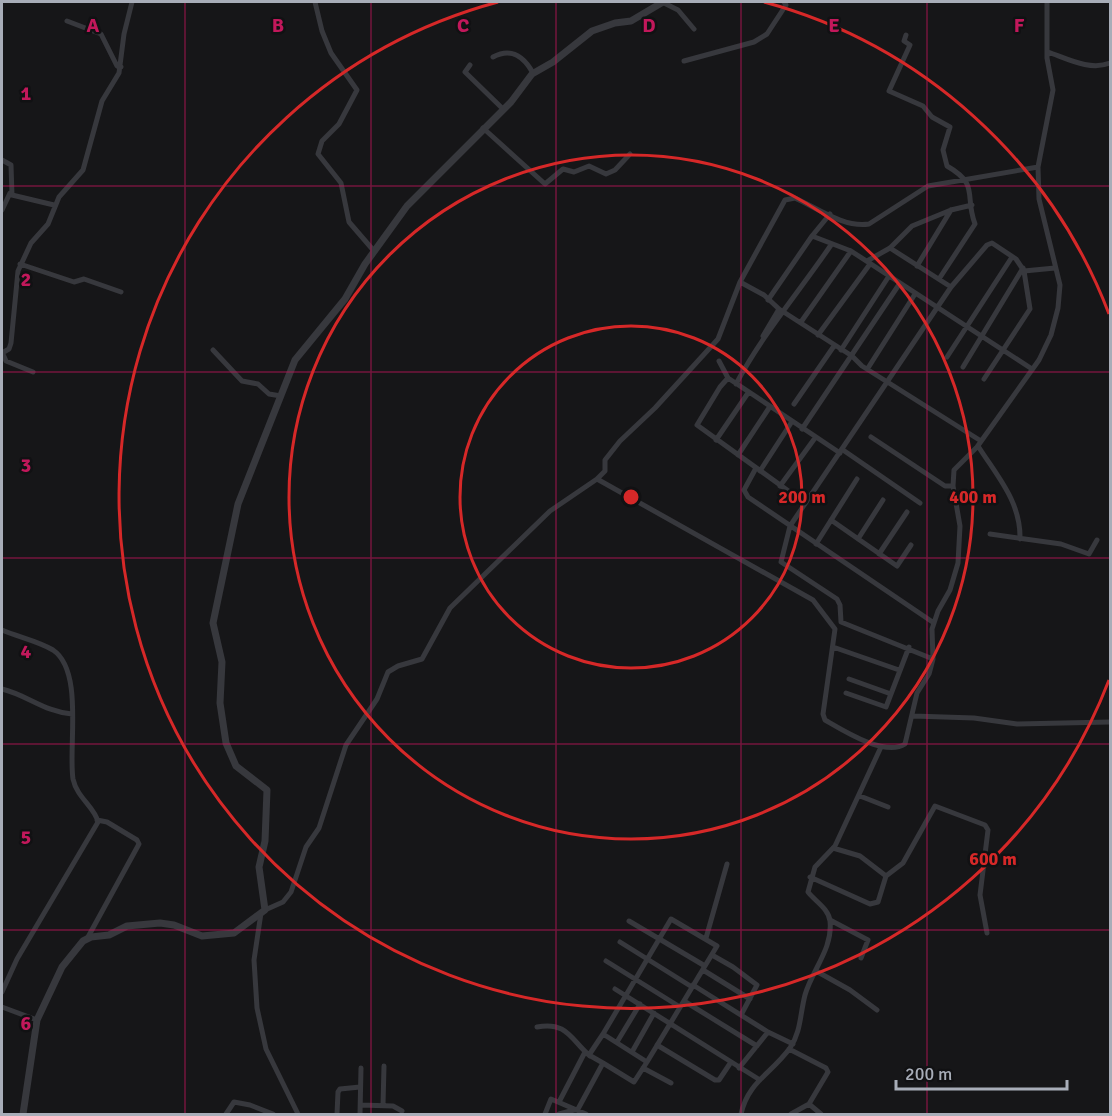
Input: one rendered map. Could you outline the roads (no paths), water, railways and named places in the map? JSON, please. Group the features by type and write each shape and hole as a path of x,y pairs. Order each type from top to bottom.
{"street":[{"path":"33,372 6,361 2,352 9,349 11,343 15,320 16,276 31,243 48,224 54,205 83,170 102,101 117,79 121,67 123,34 132,2"},
{"path":"315,2 322,31 331,53 357,90 339,124 322,141 318,154 341,183 349,222 374,251"},
{"path":"296,1114 266,1050 257,1008 254,960 263,911 259,867 266,834 267,790 236,766 226,743 220,703 222,662 213,623 238,504 295,360 345,299 374,251 407,206 503,109 533,73 553,62 586,34 615,23 631,21 662,2 678,10 694,28"},
{"path":"684,61 754,42 767,34 786,5 784,2"},
{"path":"597,479 813,600 836,630 824,717 841,729 881,747 892,748 905,744 917,693 929,674 933,659 931,641 934,623 953,583 961,544 953,486 954,470 980,444 1032,369 1048,343 1056,316 1060,292 1039,199 1038,167 1053,90 1048,52 1047,2"},
{"path":"67,21 101,33 117,66 121,67"},
{"path":"906,35 904,41 910,45 889,91 923,106 932,117 950,127 943,150 946,165 966,180 975,224 939,279"},
{"path":"1048,52 1085,65 1102,66 1110,63"},
{"path":"493,57 504,53 516,54 533,73"},
{"path":"470,65 465,72 503,109"},
{"path":"483,128 544,183 563,169 574,172 589,165 607,173 615,170 630,154"},
{"path":"2,160 11,165 10,193 2,210"},
{"path":"87,939 108,936 127,926 160,923 174,925 202,936 234,933 263,911 283,902 291,892 306,847 319,828 346,745 377,699 388,672 398,666 422,659 450,608 550,511 605,471 605,460 620,441 655,408 718,339 740,282 786,200 795,198 850,224 869,224 928,186 1038,167"},
{"path":"10,193 15,197 54,205"},
{"path":"818,335 868,262 891,248 912,226 951,210 972,205"},
{"path":"917,267 951,210"},
{"path":"768,300 830,214"},
{"path":"812,236 851,251 1032,369"},
{"path":"933,659 909,647 843,623 839,618 840,605 837,599 783,565 781,561 790,526 805,503 939,308 951,287 989,243 1012,257 1024,269 1030,309 984,379"},
{"path":"736,384 756,348 831,245"},
{"path":"891,248 951,287"},
{"path":"801,322 851,251"},
{"path":"947,357 1012,257"},
{"path":"20,264 74,282 84,279 121,292"},
{"path":"1024,269 1055,268"},
{"path":"963,367 1024,269"},
{"path":"841,350 889,276"},
{"path":"740,282 764,295 782,311 852,356 858,364 868,368 980,444 1004,483 1020,520 1020,539"},
{"path":"802,429 900,283"},
{"path":"868,368 915,294"},
{"path":"794,404 834,346"},
{"path":"213,350 240,381 258,384 269,394 281,396"},
{"path":"719,361 728,378 769,408 920,503"},
{"path":"728,378 697,422 716,440 805,503"},
{"path":"716,440 748,393"},
{"path":"738,455 769,408"},
{"path":"791,423 744,492 816,544 934,623"},
{"path":"871,437 945,486 953,486"},
{"path":"780,486 815,438"},
{"path":"816,544 857,479"},
{"path":"858,539 883,500"},
{"path":"879,554 907,512"},
{"path":"831,520 897,566 911,545"},
{"path":"990,534 1061,544 1089,554 1096,540"},
{"path":"2,630 45,647 59,656 67,673 72,714 75,787 97,820 108,822 137,840 139,844 87,939 77,947 62,967 37,1020 23,1114"},
{"path":"833,647 899,670"},
{"path":"846,693 886,707 909,647"},
{"path":"849,679 891,694"},
{"path":"2,689 17,693 52,712 72,714"},
{"path":"912,717 952,717 1017,724 1110,722"},
{"path":"741,1114 745,1098 791,1046 802,1020 805,996 828,945 830,920 825,910 808,892 810,877 822,857 833,848 860,796 881,747"},
{"path":"860,796 888,807"},
{"path":"810,877 874,904 878,902 886,876 903,863 935,806 985,825 988,830 980,897 987,933"},
{"path":"2,992 17,959 67,877 97,820"},
{"path":"833,848 854,852 886,876"},
{"path":"706,939 727,864"},
{"path":"537,1026 548,1024 569,1033 587,1054 634,1082 717,946 671,919 603,1034 587,1054 559,1102"},
{"path":"830,920 868,940 861,958"},
{"path":"629,921 750,999"},
{"path":"620,942 828,1071 809,1104 791,1114"},
{"path":"712,955 756,984 741,1015"},
{"path":"606,961 680,1007"},
{"path":"816,971 850,990 877,1010"},
{"path":"615,988 759,1080"},
{"path":"684,1000 757,1046"},
{"path":"617,1042 639,1004"},
{"path":"2,1007 37,1020"},
{"path":"632,1052 654,1013"},
{"path":"739,1068 768,1032"},
{"path":"603,1034 647,1062"},
{"path":"657,1045 715,1080 719,1080 730,1062"},
{"path":"558,1114 578,1109 603,1063"},
{"path":"383,1105 384,1066"},
{"path":"360,1114 361,1068"},
{"path":"643,1068 671,1083"},
{"path":"338,1114 340,1089 360,1087"},
{"path":"545,1114 551,1099 586,1114"},
{"path":"226,1114 234,1102 250,1105 273,1114"},
{"path":"809,1104 821,1114"},
{"path":"360,1105 393,1106 402,1111"}]}
